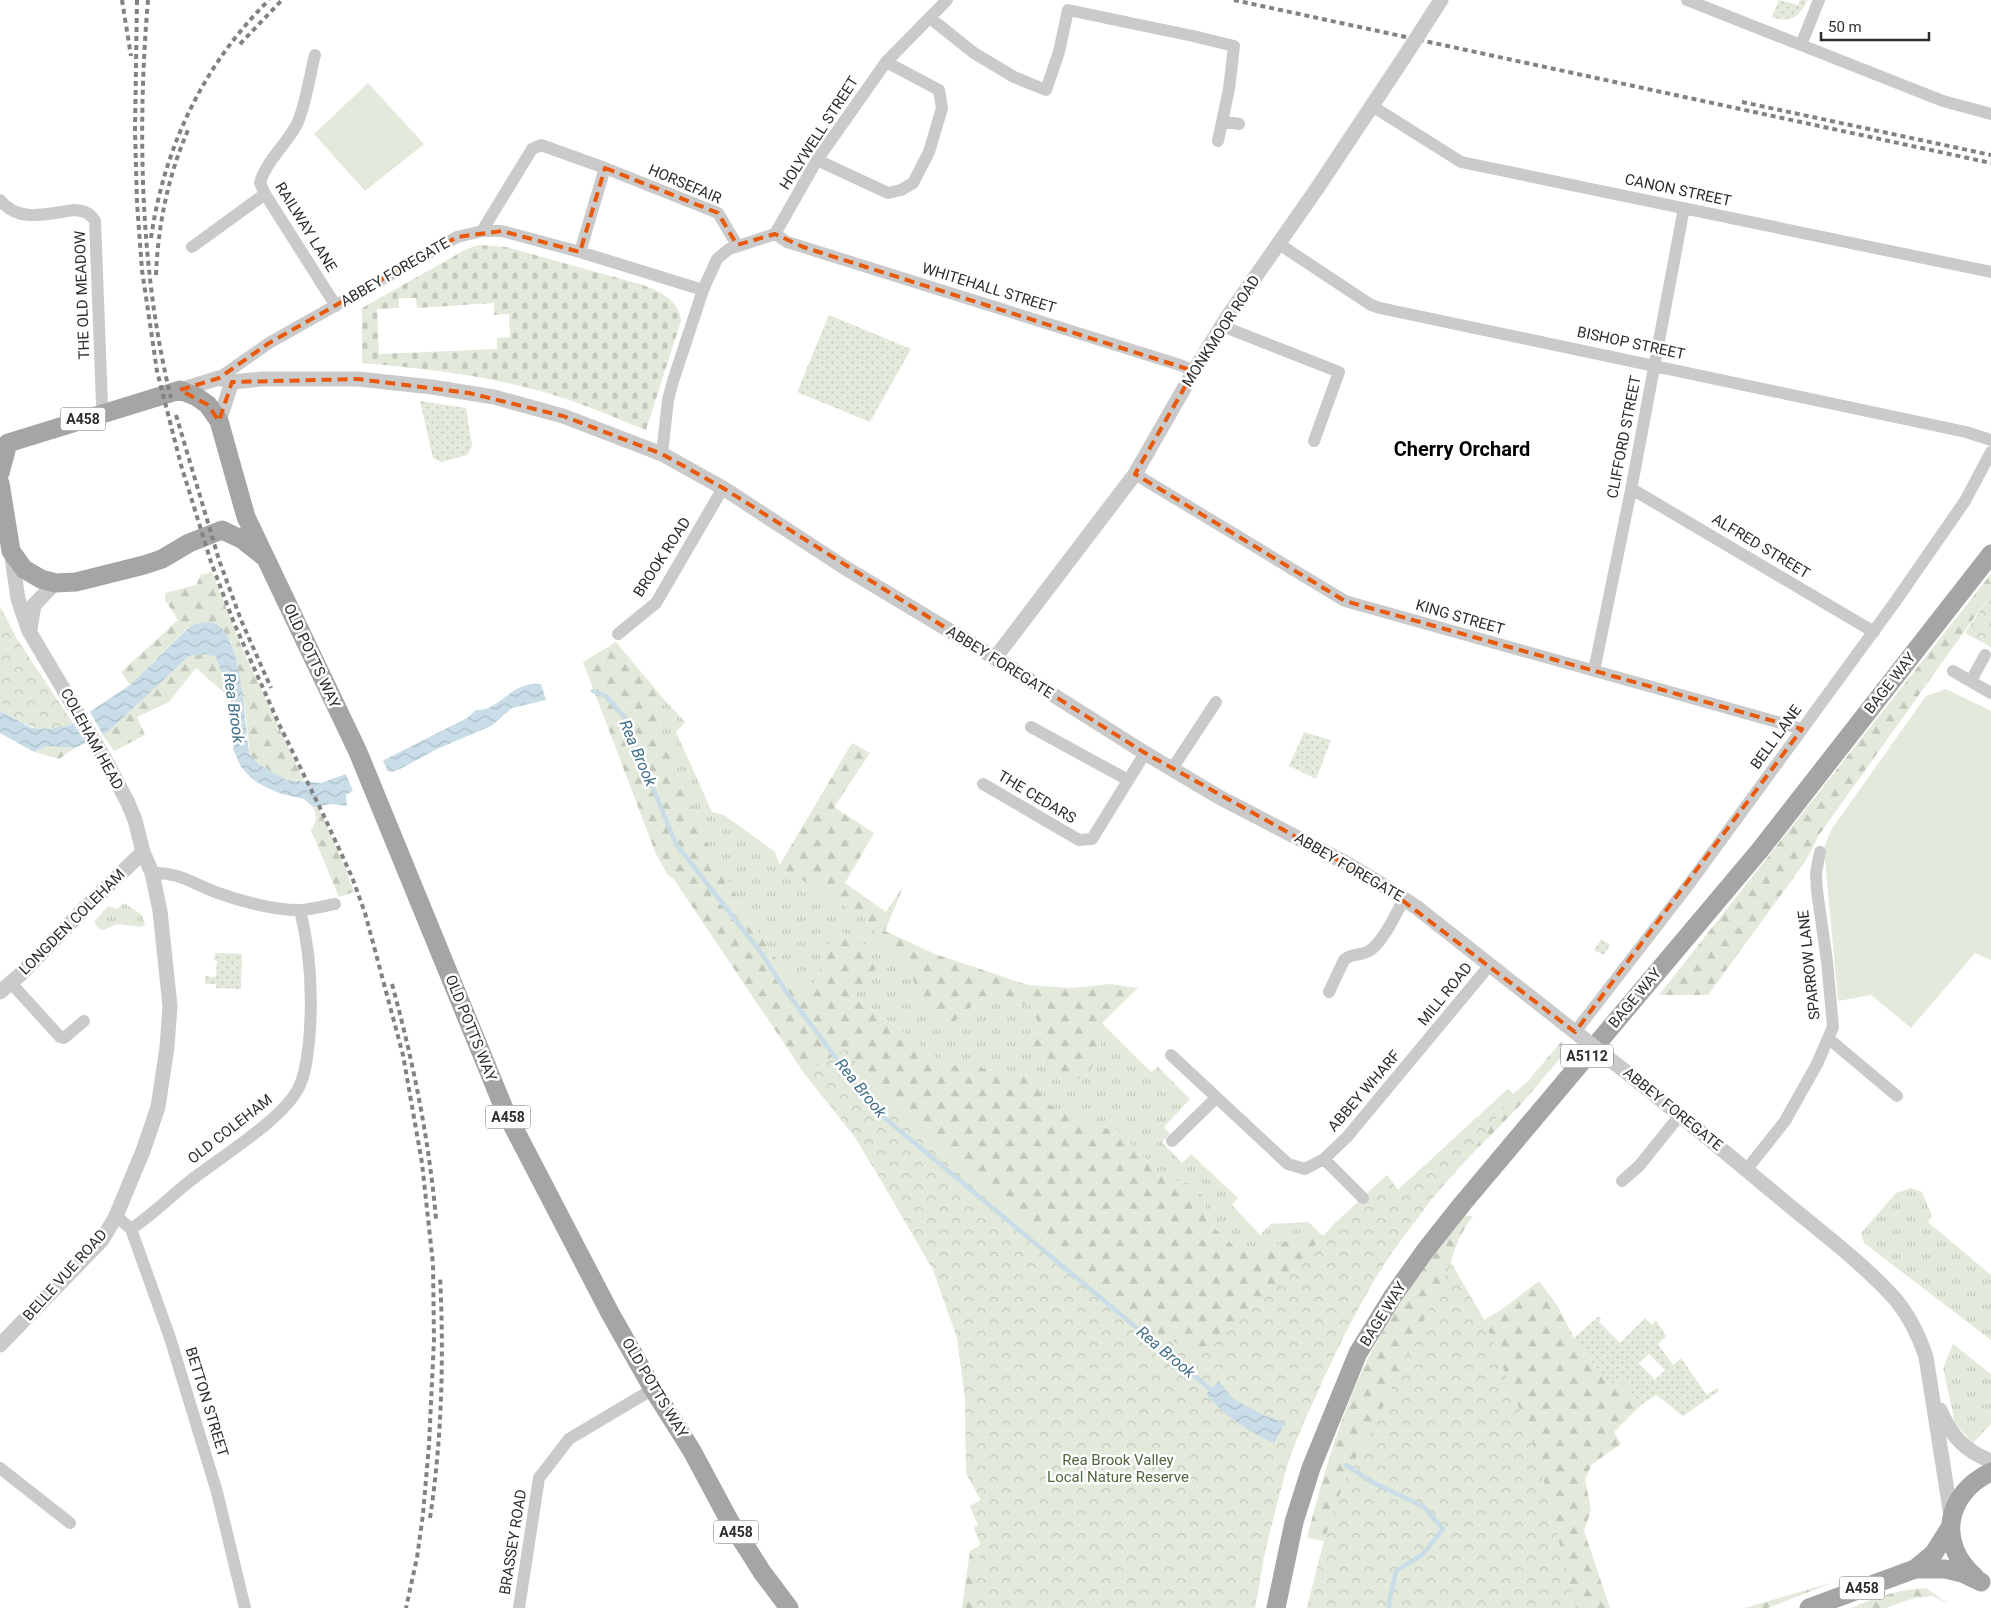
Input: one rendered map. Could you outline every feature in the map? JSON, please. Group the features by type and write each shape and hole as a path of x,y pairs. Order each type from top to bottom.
{"main road":[{"name":"ABBEY FOREGATE","path":"4,443 180,390"},
{"name":"OLD POTTS WAY","path":"180,390 191,393 208,405 219,421 246,517 358,752 505,1111 610,1313 692,1451 729,1520 762,1572 789,1608"},
{"name":"A458","path":"0,473 4,443"},
{"name":"COLEHAM HEAD","path":"0,483 11,551"},
{"path":"11,551 24,569 41,579 55,583 76,582 144,565 162,559 178,550 195,552 228,543 229,533 246,517"},
{"name":"OLD POTTS WAY","path":"229,533 243,540 266,558"},
{"name":"BAGE WAY","path":"1276,1608 1294,1522 1319,1446 1358,1353 1393,1296 1463,1203 1760,850 1991,554"},
{"name":"A458","path":"1916,1569 1934,1553 1951,1521 1961,1495 1977,1478 1991,1472"},
{"name":"A458","path":"1951,1521 1956,1554 1966,1570 1986,1584"},
{"name":"A458","path":"1809,1608 1916,1569 1945,1569 1962,1573 1986,1584"}],"street":[{"name":"HOLYWELL STREET","path":"775,234 817,160 886,62 947,0"},
{"name":"MONKMOOR ROAD","path":"996,658 1135,474 1222,326 1406,56 1441,0"},
{"path":"1686,0 1943,100 1991,114"},
{"path":"1801,45 1819,0"},
{"path":"930,18 974,54 1014,77 1046,90 1060,52 1068,10 1234,46 1229,90 1218,141"},
{"name":"RAILWAY LANE","path":"315,55 298,122 284,145 263,170 260,183 265,194 336,306"},
{"path":"817,160 888,193 901,190 912,183 929,152 939,123 942,108 939,90 886,62"},
{"name":"CANON STREET","path":"1372,106 1461,162 1991,272"},
{"path":"1222,121 1239,124"},
{"name":"HORSEFAIR","path":"482,231 532,149 541,145 606,168 718,213 737,245"},
{"path":"580,252 606,168"},
{"path":"192,247 265,194"},
{"name":"THE OLD MEADOW","path":"0,200 8,208 21,215 75,210 91,215 95,221 102,404 104,413"},
{"name":"CLIFFORD STREET","path":"1594,671 1631,490 1684,208"},
{"name":"ABBEY FOREGATE","path":"226,380 269,343 457,237 482,231 502,232 580,252 702,290"},
{"path":"662,454 668,400 702,290 717,259 737,245 775,234"},
{"name":"WHITEHALL STREET","path":"775,234 787,242 1194,371"},
{"name":"BISHOP STREET","path":"1279,244 1380,308 1966,432 1991,440"},
{"path":"1222,326 1339,372 1314,441"},
{"name":"ABBEY FOREGATE","path":"180,390 226,380 262,379 358,379 432,387 494,397 563,416 662,454 723,488 844,567 996,658 1145,753 1219,797 1344,862 1404,899 1747,1169 1869,1274 1896,1300 1920,1338 1933,1395 1951,1521"},
{"path":"219,421 226,380"},
{"name":"BELL LANE","path":"1579,1035 1874,632 1964,501 1991,452"},
{"name":"KING STREET","path":"1135,474 1345,601 1802,730"},
{"name":"BROOK ROAD","path":"618,634 656,603 723,488"},
{"name":"ALFRED STREET","path":"1631,490 1874,632"},
{"name":"COLEHAM HEAD","path":"11,551 18,599 29,631 128,803 140,835 143,852 152,873"},
{"path":"29,631 34,605 55,583"},
{"path":"1971,681 1985,655"},
{"path":"1953,671 1991,693"},
{"path":"1172,769 1216,702"},
{"path":"1031,727 1128,780"},
{"name":"THE CEDARS","path":"983,784 1078,840 1085,841 1092,839 1145,753"},
{"name":"LONGDEN COLEHAM","path":"5,987 143,852"},
{"name":"SPARROW LANE","path":"1747,1169 1785,1121 1818,1064 1833,1027 1827,961 1817,891 1816,873 1820,852"},
{"path":"152,873 179,876 218,893 256,903 300,910 335,904"},
{"name":"BELLE VUE ROAD","path":"0,1345 102,1240 116,1216 134,1173 158,1106 167,1047 170,1006 162,922 152,873"},
{"path":"1329,992 1344,960 1347,957 1368,952 1376,946 1404,899"},
{"name":"OLD COLEHAM","path":"136,1226 190,1181 271,1119 287,1105 299,1087 306,1062 311,1021 309,950 300,910"},
{"name":"MILL ROAD","path":"1426,1043 1489,966"},
{"path":"5,987 60,1037 64,1038 84,1021"},
{"path":"1829,1039 1897,1096"},
{"name":"ABBEY WHARF","path":"1171,1055 1288,1164 1305,1169 1324,1159 1347,1137 1426,1043"},
{"path":"1172,1141 1216,1098"},
{"path":"1622,1181 1639,1166 1680,1115"},
{"path":"1324,1159 1363,1198"},
{"name":"BETTON STREET","path":"116,1216 136,1226 154,1291 192,1404 217,1492 244,1608"},
{"name":"BRASSEY ROAD","path":"519,1608 539,1478 569,1439 653,1388"},
{"name":"ABBEY FOREGATE","path":"1933,1395 1944,1420 1955,1438 1975,1455 1991,1461"},
{"path":"0,1468 70,1524"}],"highlighted area":[{"path":"605,168 718,213 737,245 775,234 803,247 1194,371 1135,474 1345,601 1802,729 1575,1032 1381,884 1145,753 723,488 662,454 563,416 469,393 358,379 232,382 219,421 208,405 180,390 219,378 269,343 457,237 502,231 580,252"}],"green space":[{"path":"1779,0 1798,5 1800,0 1807,0 1798,15 1784,20 1772,17"},
{"path":"368,83 424,144 365,191 314,134"},
{"path":"478,245 506,247 643,285 656,290 673,302 680,314 681,321 646,430 584,405 523,387 470,376 362,363 362,308 465,250","holes":["399,298 416,298 417,308 494,303 494,315 509,314 510,337 497,338 497,349 379,354 377,309 399,308"]},
{"path":"829,315 911,349 870,422 797,392"},
{"path":"420,401 466,408 472,446 467,455 441,462 433,458"},
{"path":"212,572 242,648 304,781 286,780 260,765 250,755 246,719 231,641 188,627 130,685 121,672 178,620 165,600 165,593 196,585 201,575"},
{"path":"1991,574 1991,594 1819,835 1805,862 1708,995 1659,995"},
{"path":"1991,594 1991,647 1965,633"},
{"path":"0,606 17,639 73,723 53,729 35,728 0,711"},
{"path":"616,642 662,697 655,703 668,752 706,841 751,921 783,969 806,995 819,975 826,947 841,931 867,946 876,969 851,996 903,1032 942,1063 1025,1074 1041,1081 1041,1100 1083,1123 1119,1131 1164,1178 1192,1184 1204,1198 1208,1222 1238,1250 1256,1255 1315,1228 1323,1236 1398,1190 1508,1089 1513,1094 1528,1081 1561,1042 1569,1048 1522,1103 1464,1162 1431,1199 1397,1245 1366,1294 1339,1345 1291,1454 1272,1518 1255,1608 962,1608 970,1551 981,1545 974,1528 978,1525 970,1506 981,1500 966,1473 1102,1397 871,1164 854,1136 804,1073 673,878 669,877 656,854 583,662"},
{"path":"207,653 216,657 229,697 196,668 169,702 137,717 145,735 114,751 103,735 189,656"},
{"path":"1946,689 1991,711 1991,960 1975,953 1911,1028 1871,995 1838,1001 1824,848 1831,830 1926,696"},
{"path":"662,697 685,722 676,732 712,812 724,815 775,852 780,866 863,917 913,978 921,1008 953,1023 980,999 1033,1005 1037,1022 1028,1046 1100,1054 1102,1023 1151,1072 1158,1067 1190,1099 1164,1127 1170,1134 1162,1142 1182,1163 1191,1154 1238,1198 1232,1205 1260,1235 1271,1224 1308,1222 1315,1228 1256,1255 1238,1250 1208,1222 1204,1198 1192,1184 1164,1178 1119,1131 1083,1123 1040,1100 1041,1081 1025,1074 942,1063 903,1032 851,996 826,947 819,975 806,996 783,969 751,921 706,842 668,752 655,703"},
{"path":"1304,732 1331,740 1316,779 1289,766"},
{"path":"852,743 870,753 834,807 874,833 845,883 886,912 903,887 885,931 935,954 1028,985 1072,988 1110,984 1138,988 1102,1023 1100,1054 1085,1078 1059,1080 1028,1046 1037,1022 1033,1005 980,999 953,1023 920,1008 913,978 863,917 779,866"},
{"path":"48,746 75,748 59,759 35,752"},
{"path":"318,806 354,892 339,897 311,830 316,819 313,807"},
{"path":"124,903 142,915 145,924 141,927 117,924 104,930 99,929 94,922 108,906 117,909"},
{"path":"1601,939 1610,945 1604,955 1594,950"},
{"path":"215,953 242,954 241,989 216,988 216,984 205,984 205,976 216,977 217,961 214,960"},
{"name":"Rea Brook Valley Local Nature Reserve","path":"846,1049 877,1092 1144,1326 1200,1355 1303,1258 1334,1224 1387,1175 1398,1190 1508,1089 1513,1094 1471,1154 1431,1200 1379,1270 1340,1342 1295,1441 1263,1558 1255,1608 974,1608 981,1545 974,1528 978,1525 970,1506 981,1500 966,1473 965,1399 957,1338 933,1270 855,1136 804,1073"},
{"path":"1911,1188 1922,1192 1932,1216 1928,1222 1991,1275 1991,1340 1864,1243 1861,1233 1896,1193"},
{"path":"1465,1216 1473,1216 1459,1238 1451,1263 1484,1320 1501,1310 1539,1281 1557,1305 1574,1338 1609,1386 1621,1377 1641,1405 1614,1432 1621,1444 1592,1464 1585,1479 1591,1510 1584,1531 1610,1608 1537,1608 1335,1543 1307,1538 1336,1437 1369,1357 1406,1294"},
{"path":"1451,1263 1484,1320 1536,1450 1576,1608 1307,1608 1331,1517 1348,1473 1371,1432"},
{"path":"1599,1316 1601,1319 1599,1322 1620,1343 1645,1318 1652,1325 1656,1320 1666,1336 1658,1344 1673,1365 1681,1358 1707,1395 1717,1388 1719,1391 1683,1416 1656,1395 1641,1405 1621,1377 1609,1386 1574,1338","holes":["1649,1354 1665,1370 1655,1380 1639,1363"]},
{"path":"1953,1344 1991,1374 1991,1424 1973,1443 1955,1423 1943,1368"},
{"path":"1834,1582 1768,1608 1745,1608"},
{"path":"1926,1588 1950,1605 1933,1596 1914,1598 1886,1608 1852,1608 1888,1594"}],"water":[{"path":"209,622 219,626 227,635 233,650 238,667 250,755 260,765 286,780 321,783 382,761 467,718 476,710 492,706 513,691 530,684 541,684 546,700 512,708 491,726 437,749 402,768 392,772 385,770 346,795 347,806 331,804 313,807 304,799 282,794 252,779 241,767 233,749 236,728 229,697 216,657 207,654 189,656 112,728 103,735 75,748 48,746 34,752 0,733 0,711 32,728 51,729 70,725 130,685 188,628 194,624"},
{"path":"1219,1381 1233,1399 1263,1415 1285,1423 1274,1443 1237,1423 1206,1394"}],"pier":[{"path":"90,712 103,735 86,743 72,721"},
{"path":"382,758 387,769 384,773 353,791 345,772"}],"waterway":[{"name":"Rea Brook","path":"593,691 606,696 624,717 676,844 762,954 785,990 875,1110 1215,1393"},
{"name":"Rea Brook","path":"1346,1465 1372,1482 1424,1507 1443,1529 1422,1555 1396,1571 1389,1608"}],"railway":[{"path":"122,0 131,56"},
{"path":"137,0 135,130 137,203 142,270 157,371 181,465 211,562 234,623 279,724 352,877 365,913 403,1055 422,1163 433,1264 434,1340 429,1445 423,1514 417,1558 406,1608"},
{"path":"148,0 143,99 144,200 147,251 153,301 171,398"},
{"path":"151,238 157,204 166,171 190,109 225,51 269,0"},
{"path":"240,44 282,0"},
{"path":"1234,0 1991,163"},
{"path":"1742,102 1991,155"},
{"path":"156,275 165,201 175,165 188,130"},
{"path":"176,415 219,560 241,620 271,688"},
{"path":"392,984 419,1100 429,1159 436,1219"},
{"path":"430,1518 437,1458 441,1397 442,1336 440,1276"}],"district":[{"name":"Cherry Orchard","path":"1462,449"}]}
